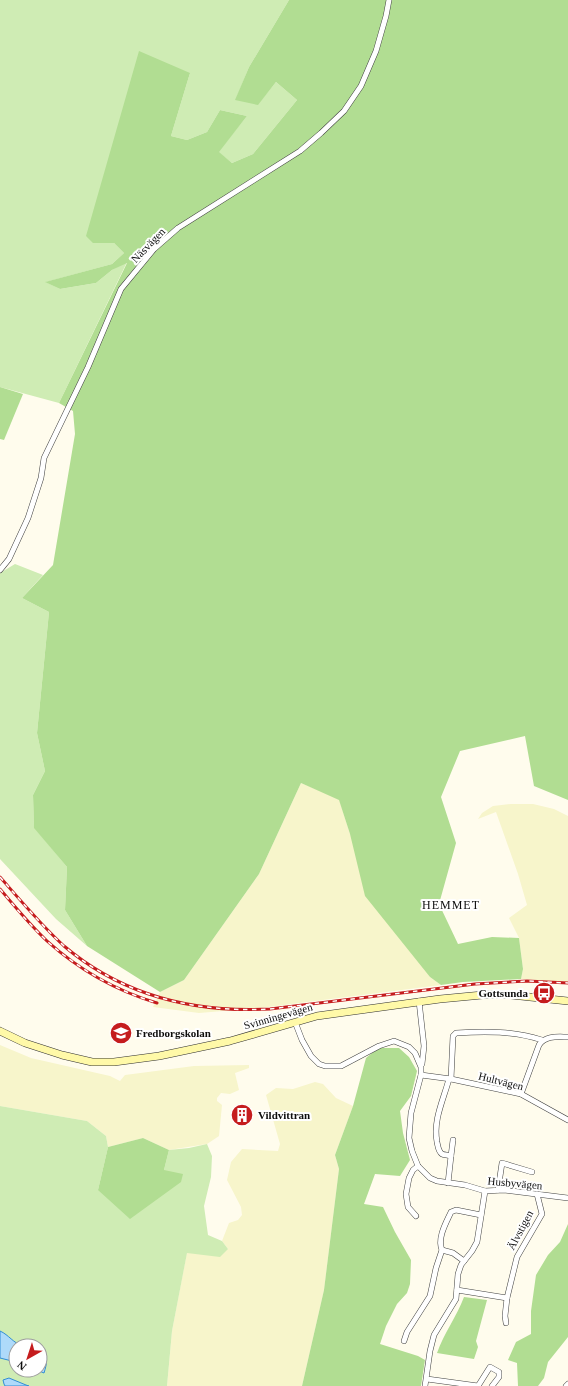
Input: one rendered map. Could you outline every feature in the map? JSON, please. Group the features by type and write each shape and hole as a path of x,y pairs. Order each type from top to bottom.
{"main road":[{"name":"Svinningevägen","path":"0,1031 25,1043 62,1055 92,1062 114,1062 159,1056 230,1041 295,1022 340,1012 492,994 568,1001"}],"street":[{"name":"Näsvägen","path":"0,570 9,560 28,518 41,478 44,458 88,367 122,289 154,250 178,228 300,151 344,111 361,86 376,51 389,0"},
{"path":"419,1002 424,1046 421,1067"},
{"name":"Husbyvägen","path":"295,1022 302,1040 311,1056 319,1064 324,1066 341,1066 379,1046 394,1041 402,1043 412,1050 419,1059 421,1074 411,1112 409,1138 418,1166 430,1178 437,1181 465,1185 485,1191 498,1190 568,1198"},
{"path":"451,1156 443,1154 439,1151 436,1117 450,1079 453,1036 456,1033 484,1031 505,1032 542,1040"},
{"path":"521,1094 539,1044 542,1040 550,1037 568,1037"},
{"name":"Hultvägen","path":"421,1074 521,1094 568,1120"},
{"path":"448,1183 453,1140"},
{"path":"498,1190 502,1164 532,1172"},
{"path":"416,1216 408,1207 406,1194 410,1173 418,1166"},
{"path":"425,1386 434,1335 456,1299 458,1274 464,1261 477,1242 485,1191"},
{"name":"Älvstigen","path":"506,1323 505,1316 507,1298 517,1257 542,1214 537,1194"},
{"path":"404,1341 407,1332 430,1296 436,1268 442,1250 441,1242 444,1227 451,1212 456,1210 481,1215"},
{"path":"442,1250 453,1253 464,1261"},
{"path":"457,1290 507,1298"},
{"path":"427,1379 478,1386 490,1367 499,1372 499,1377 492,1386"}],"shaded area":[{"path":"301,783 339,799 350,834 430,977 441,985 260,1008 199,1013 153,1007 160,992 184,980 259,874"},
{"path":"533,804 554,809 568,816 568,982 521,979 523,969 519,938 509,918 527,905 518,874 496,812 478,819 482,813 493,806"},
{"path":"0,1045 31,1058 110,1076 120,1081 125,1075 194,1066 249,1065 249,1068 235,1073 239,1090 230,1094 221,1093 217,1098 217,1101 222,1105 219,1136 207,1144 169,1150 143,1138 108,1147 106,1136 87,1121 0,1106"},
{"path":"315,1082 323,1084 336,1098 353,1106 335,1155 339,1169 324,1290 302,1386 167,1386 172,1331 187,1252 228,1249 222,1241 229,1223 238,1220 242,1215 241,1207 227,1180 231,1162 242,1149 278,1151 280,1144 266,1095 276,1088 293,1089"}],"green space":[{"path":"0,0 289,0 249,67 236,99 258,104 276,82 297,100 253,154 232,163 218,152 247,116 220,110 207,132 187,140 171,136 190,73 93,243 114,243 124,253 112,264 46,282 60,289 96,283 112,270 127,262 59,403 0,387"},
{"path":"289,0 568,0 568,800 534,786 525,736 460,751 441,797 456,843 439,904 458,944 492,937 519,938 523,969 521,979 463,982 441,985 430,977 365,896 350,834 339,800 301,783 259,874 184,980 160,992 87,946 65,910 67,867 34,828 33,795 45,771 37,733 49,612 22,598 53,565 75,434 73,411 59,403 127,263 112,270 96,283 60,289 45,282 112,264 124,253 114,243 93,243 86,236 139,51 190,73 171,136 187,140 207,132 220,110 247,116 219,152 232,163 253,154 297,100 276,82 258,105 235,100 249,67"},
{"path":"0,387 23,394 4,440 0,439"},
{"path":"15,564 43,575 22,598 49,612 37,733 45,771 33,795 34,827 67,867 65,910 87,946 56,919 0,859 0,573"},
{"path":"378,1048 399,1048 409,1057 417,1071 411,1096 400,1111 403,1133 410,1160 400,1176 375,1174 364,1204 383,1207 411,1260 410,1284 407,1293 397,1304 386,1326 380,1344 418,1356 425,1360 421,1386 302,1386 324,1290 339,1169 335,1155 353,1106 366,1058"},
{"path":"0,1106 87,1121 106,1136 108,1147 98,1190 164,1170 169,1150 207,1144 212,1156 211,1177 204,1206 208,1235 222,1241 228,1249 220,1257 187,1253 172,1331 167,1386 0,1386"},
{"path":"143,1138 169,1150 164,1170 183,1174 181,1182 130,1219 98,1190 108,1147"},
{"path":"568,1224 568,1337 548,1362 544,1378 538,1386 518,1386 517,1363 508,1360 516,1342 531,1334 531,1311 536,1275 548,1255 560,1242"},
{"path":"464,1297 487,1300 476,1341 478,1347 474,1359 437,1353"}],"water":[{"path":"0,1331 10,1338 8,1338 8,1360 0,1358"},
{"path":"9,1378 29,1386 5,1386 3,1380"}],"railway":[{"path":"0,877 31,913 64,946 87,963 110,978 135,989 161,998 187,1004 214,1008 270,1009 475,984 527,981 568,983"},
{"path":"0,889 41,935 72,961 99,978 127,992 157,1003"}],"place":[{"name":"Gottsunda","path":"544,993"},
{"name":"Fredborgskolan","path":"121,1033"},
{"name":"Vildvittran","path":"242,1115"}],"district":[{"name":"HEMMET","path":"451,905"}]}
